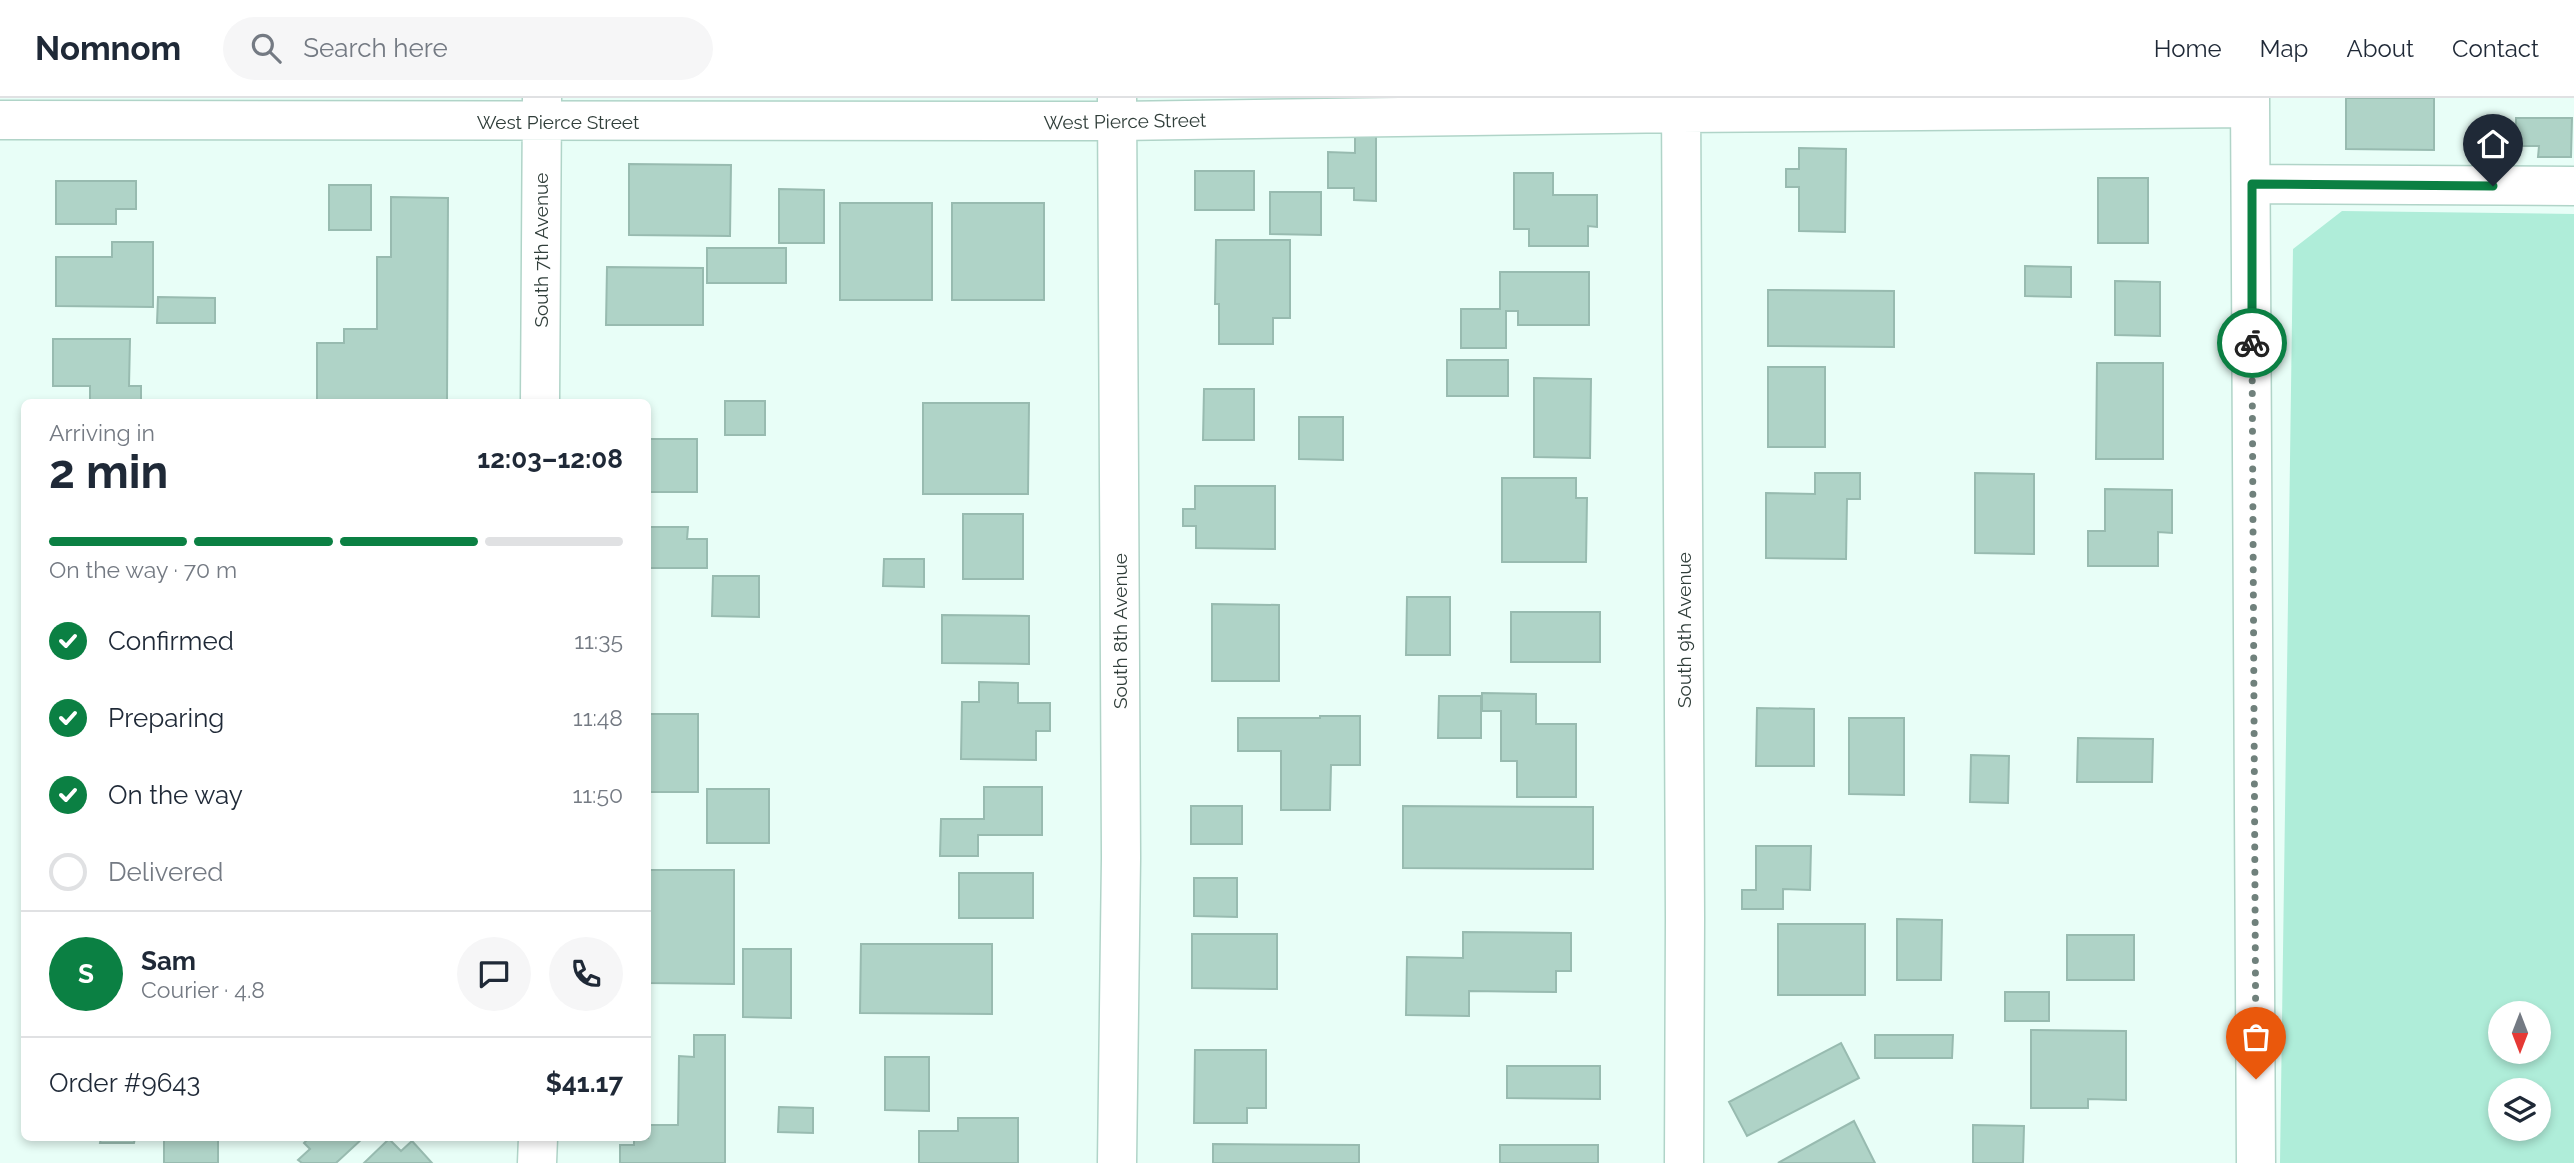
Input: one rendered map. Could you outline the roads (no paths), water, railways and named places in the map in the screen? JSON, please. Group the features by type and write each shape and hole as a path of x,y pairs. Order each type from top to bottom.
{"street":[{"name":"West Pierce Street","path":"0,120 542,110 1118,110 2250,103"},
{"path":"2250,103 2256,1163"},
{"name":"South 9th Avenue","path":"1681,105 1684,1163"},
{"name":"South 7th Avenue","path":"540,399 542,110"},
{"name":"South 8th Avenue","path":"1117,1163 1121,858 1118,110"},
{"path":"2252,184 2574,186"},
{"path":"537,1163 538,1141"}]}
